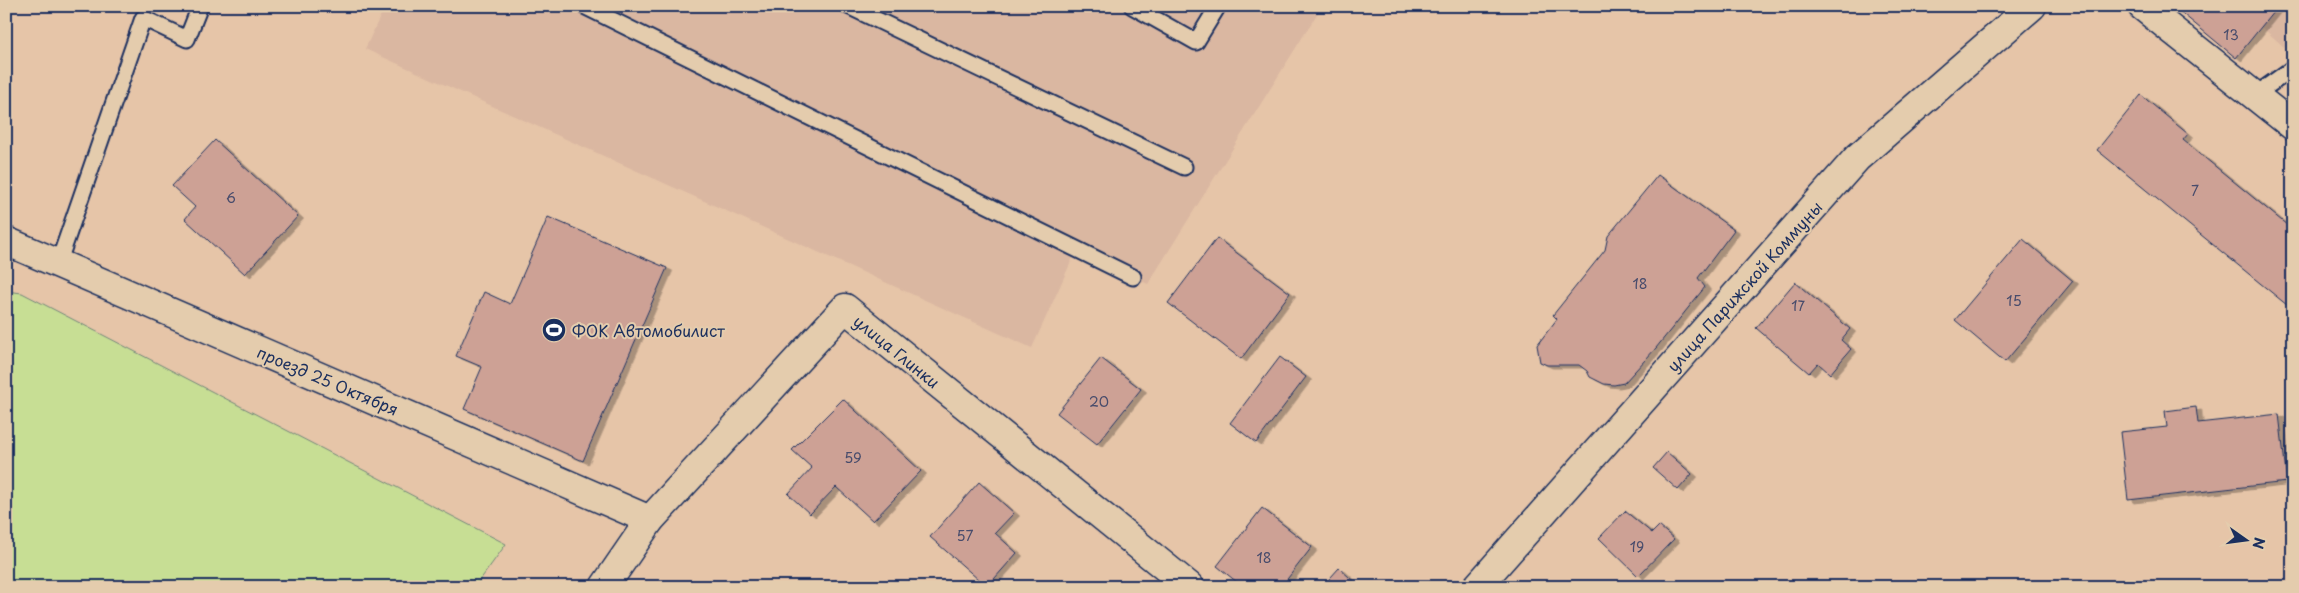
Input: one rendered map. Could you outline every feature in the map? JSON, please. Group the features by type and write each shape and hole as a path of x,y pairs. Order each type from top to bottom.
{"street":[{"name":"улица Парижской Коммуны","path":"1477,587 1858,158 2032,6"},
{"path":"2142,6 2293,126"},
{"name":"проезд 25 Октября","path":"6,241 650,520"},
{"name":"улица Глинки","path":"604,587 650,520 845,308 1190,587"}],"lane":[{"path":"58,264 143,18 187,39 200,6"},
{"path":"584,6 1132,277"},
{"path":"848,6 1184,167"},
{"path":"1132,6 1196,42 1218,6"},
{"path":"2255,95 2293,68"}],"shaded area":[{"path":"385,6 1322,6 1148,284 1075,253 1032,348 365,49"},
{"path":"2238,6 2293,6 2293,55"}],"green space":[{"path":"6,291 22,293 506,544 475,587 6,587"}],"building":[{"path":"2180,6 2278,6 2236,58 2178,10"},
{"path":"2141,95 2188,134 2183,140 2293,230 2293,310 2097,150"},
{"path":"215,140 298,216 245,274 185,219 195,207 172,186"},
{"path":"1658,175 1734,230 1698,278 1705,287 1656,348 1624,383 1604,384 1590,377 1587,371 1579,365 1547,365 1540,362 1537,345 1557,319 1553,315 1605,250 1608,236"},
{"name":"ФОК Автомобилист","path":"548,217 667,268 583,461 464,409 482,367 456,356 484,292 510,304"},
{"path":"1217,238 1290,293 1241,359 1168,303"},
{"path":"2023,239 2073,281 2005,362 1955,320"},
{"path":"1795,282 1850,329 1841,340 1851,349 1830,374 1818,363 1809,373 1756,328"},
{"path":"1280,357 1306,377 1256,443 1230,423"},
{"path":"1101,358 1141,389 1097,444 1057,413"},
{"path":"843,399 921,471 873,521 836,487 810,514 788,494 812,468 792,450"},
{"path":"2196,407 2198,423 2279,414 2287,482 2128,500 2120,432 2167,427 2165,411"},
{"path":"1667,452 1692,474 1678,490 1653,468"},
{"path":"979,482 1014,513 995,533 1017,553 987,587 930,537"},
{"path":"1262,508 1312,547 1281,587 1243,587 1217,566"},
{"path":"1625,511 1652,533 1659,526 1674,539 1638,576 1599,538"},
{"path":"1339,568 1360,587 1322,587"}],"place":[{"name":"ФОК Автомобилист","path":"554,330"}]}
